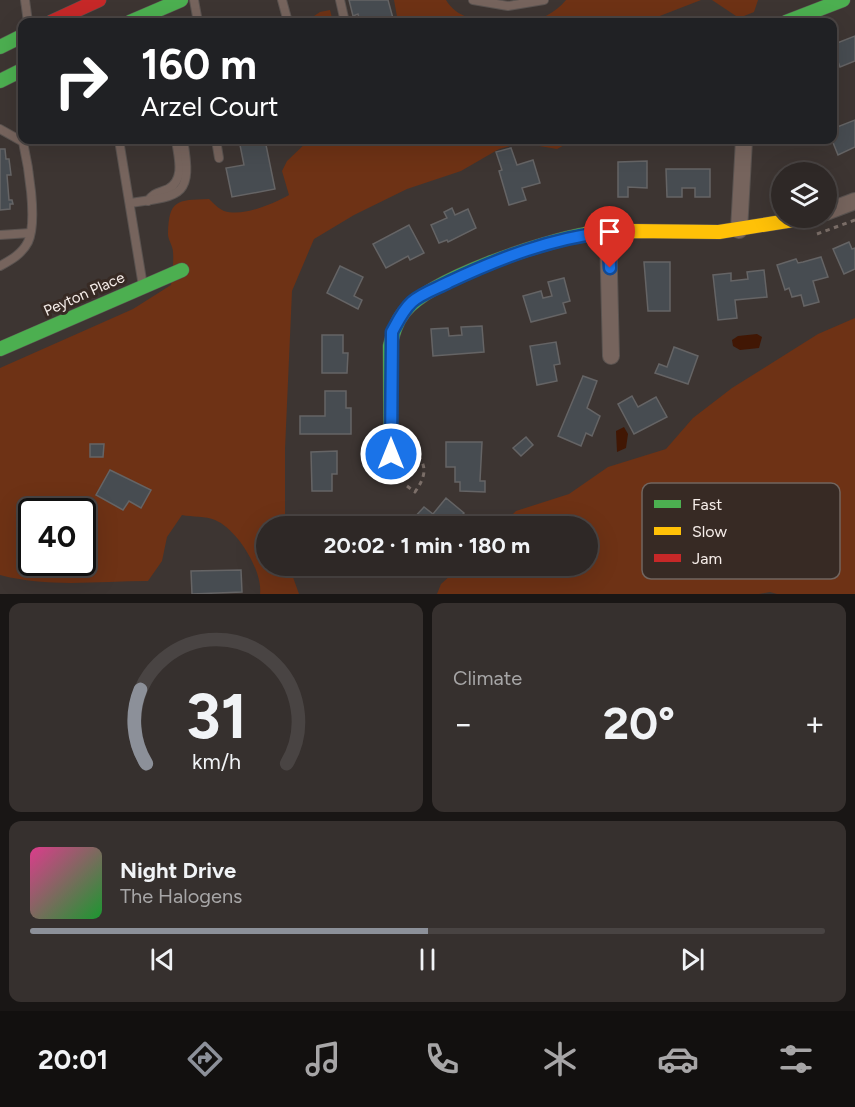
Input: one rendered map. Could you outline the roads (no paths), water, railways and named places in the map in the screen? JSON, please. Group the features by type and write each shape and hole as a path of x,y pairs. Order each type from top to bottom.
{"street":[{"path":"60,18 99,0"},
{"path":"139,18 181,0"},
{"path":"796,18 843,0"},
{"path":"0,47 18,38"},
{"path":"0,81 18,72"},
{"path":"739,230 744,144"},
{"path":"837,208 855,201"},
{"path":"391,475 390,346 392,332 407,306 415,299 490,263 560,239 608,232 709,233 771,224"},
{"path":"608,232 610,356"},
{"name":"Peyton Place","path":"0,350 182,270"}],"lane":[{"path":"25,0 27,18"},
{"path":"194,0 197,18"},
{"path":"282,0 287,18"},
{"path":"340,0 344,18"},
{"path":"473,0 507,6 543,0"},
{"path":"0,129 18,139"},
{"path":"0,266 13,259 29,237 31,198 23,144"},
{"path":"120,144 143,286"},
{"path":"148,201 154,193 169,188 177,180 180,169 177,144"},
{"path":"130,203 171,197 180,191 188,170 184,144"},
{"path":"217,144 219,158"},
{"path":"0,235 29,237"},
{"path":"0,258 13,259"}]}
